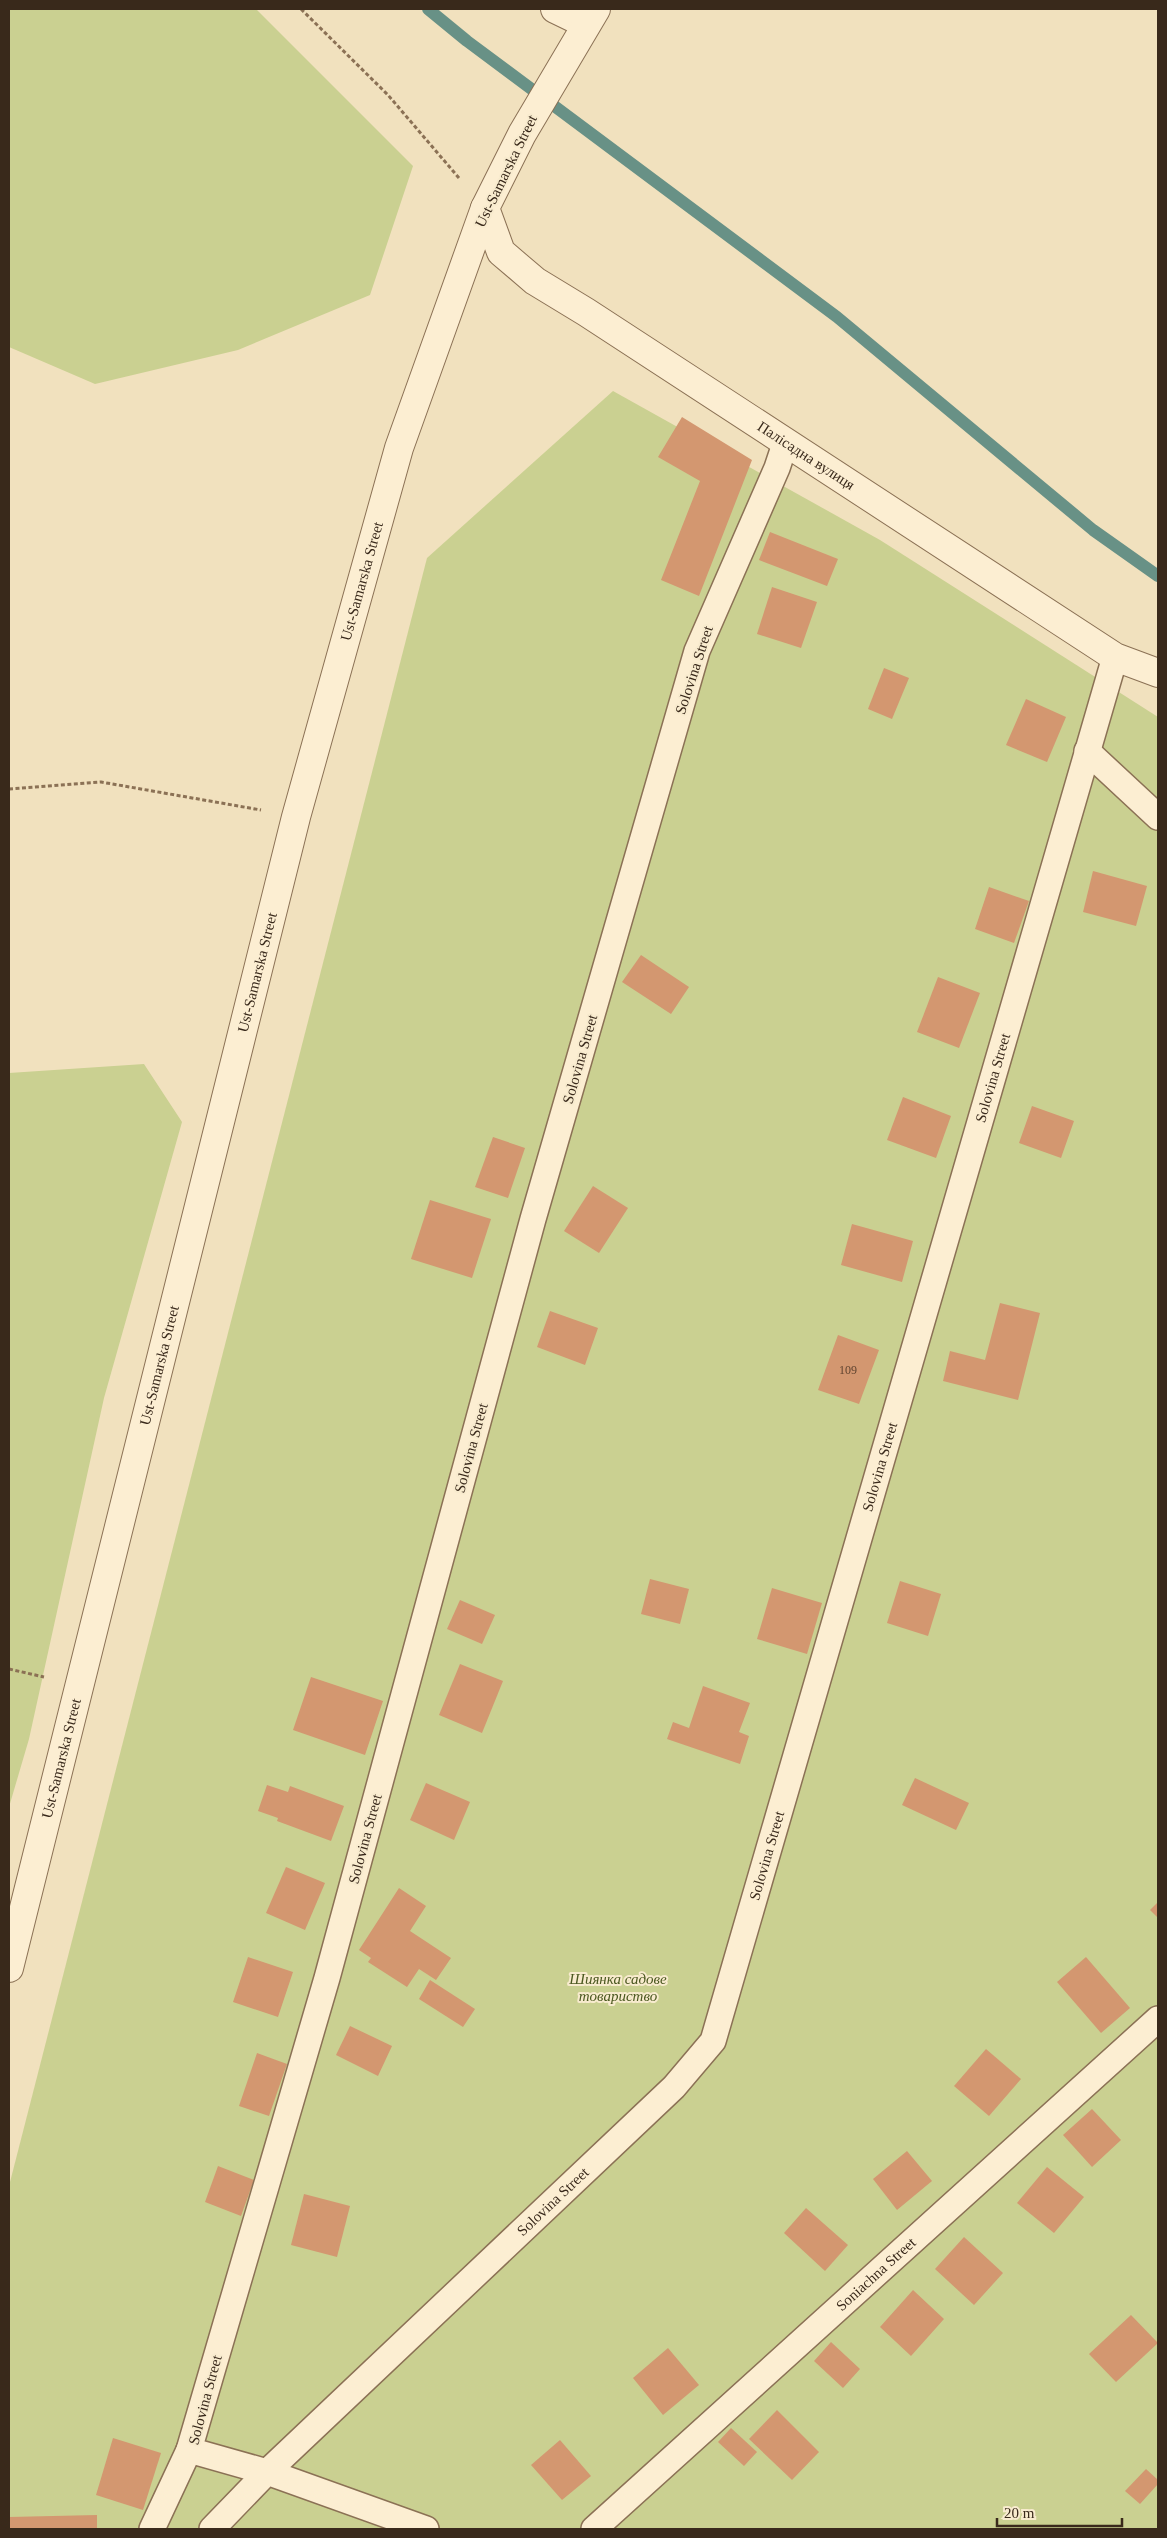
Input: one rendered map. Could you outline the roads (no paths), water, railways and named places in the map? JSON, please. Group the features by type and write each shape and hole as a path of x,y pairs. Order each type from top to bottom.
{"street":[{"path":"555,9 591,17"},
{"name":"Ust-Samarska Street","path":"9,1968 296,817 399,448 485,208 522,134 591,17"},
{"name":"Палісадна вулиця","path":"485,208 501,252 535,281 586,312 785,444 1115,657 1158,673"}],"lane":[{"name":"Solovina Street","path":"785,444 777,468 697,651 533,1220 327,1978 188,2450 267,2472 674,2087 713,2041 1115,657"},
{"path":"1087,751 1158,817"},
{"name":"Soniachna Street","path":"594,2529 1158,2019"},
{"path":"152,2529 188,2450"},
{"path":"212,2529 267,2472 426,2529"}],"waterway":[{"path":"428,9 467,41 837,317 1093,530 1158,576"}],"park label":[{"name":"Шиянка садове товариство","path":"618,1988"}]}
